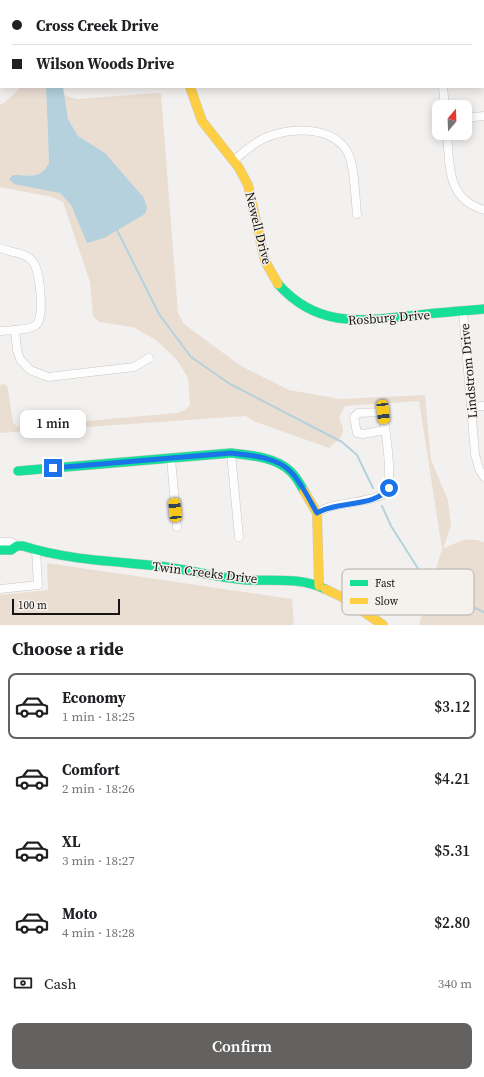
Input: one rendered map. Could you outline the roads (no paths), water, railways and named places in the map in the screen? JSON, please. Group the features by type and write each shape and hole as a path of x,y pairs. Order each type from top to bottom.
{"street":[{"name":"Newell Drive","path":"190,88 202,121 233,161 248,184 254,205 262,254 268,269 274,280 298,303"},
{"path":"443,88 444,100"},
{"path":"472,117 484,116"},
{"path":"233,161 258,142 275,134 308,131 323,132 340,143 348,155 357,214"},
{"path":"448,140 450,174 458,194 474,207 484,210"},
{"path":"0,248 28,257 33,262 37,269 41,318 35,326 0,331"},
{"name":"Rosburg Drive","path":"298,303 328,317 361,321 484,309"},
{"name":"Lindstrom Drive","path":"463,311 475,454 479,469 484,477"},
{"path":"15,330 17,350 20,359 30,370 48,377 134,367 149,358"},
{"path":"471,407 484,406"},
{"path":"317,513 326,508 366,501 386,493 390,482 385,430"},
{"path":"231,453 239,537"},
{"path":"18,471 231,453 281,464 290,471 317,513 319,586"},
{"path":"171,458 177,527"},
{"name":"Twin Creeks Drive","path":"0,542 11,542 17,546 82,559 160,566 252,580 274,579 307,583 319,586 342,597"},
{"name":"Twin Creeks Drive","path":"0,550 11,550 17,546"},
{"path":"0,589 38,586 36,550"},
{"name":"Twin Creeks Drive","path":"368,615 383,625"}],"water":[{"path":"46,88 63,88 68,119 78,136 105,153 144,198 147,208 145,214 104,238 87,243 71,205 60,193 14,184 9,179 13,175 29,176 38,174 46,168 49,163"}],"waterway":[{"path":"116,228 159,314 191,357 230,384 342,442 357,455 373,488"},
{"path":"382,506 391,526 418,569"},
{"path":"474,607 484,612"}]}
